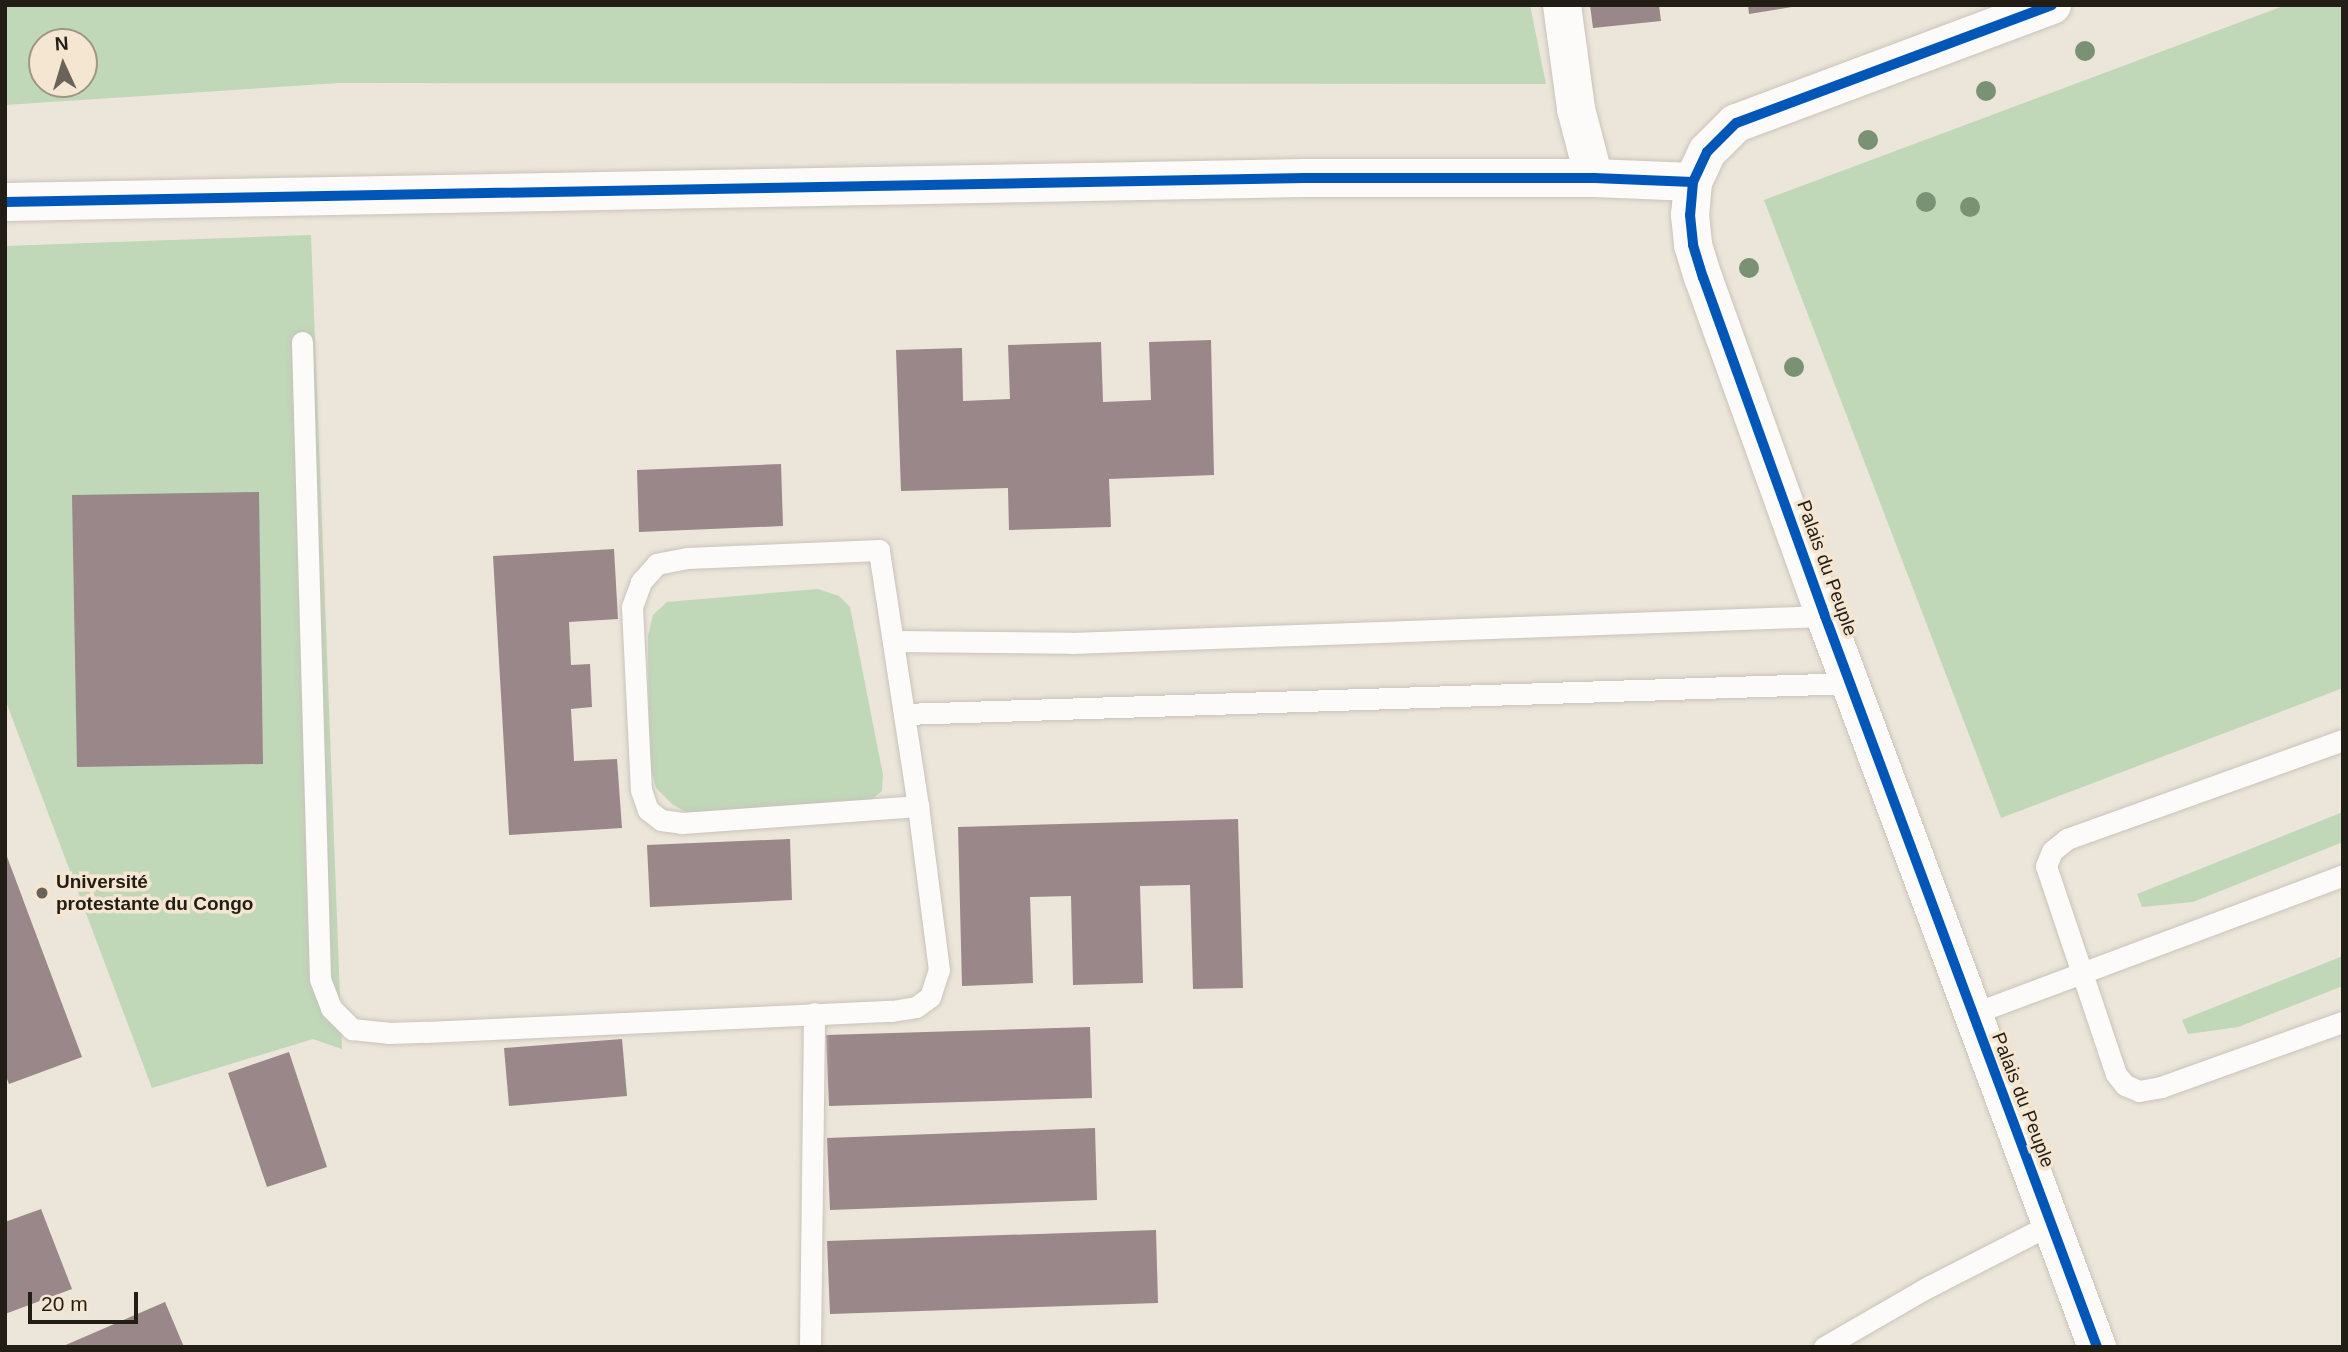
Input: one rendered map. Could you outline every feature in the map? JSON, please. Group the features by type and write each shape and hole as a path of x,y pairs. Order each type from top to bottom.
{"street":[{"path":"1562,5 1576,109 1594,178"},
{"name":"Palais du Peuple","path":"2052,5 1736,123 1707,152 1693,182 1689,215 1693,245 1825,616 2097,1347"},
{"path":"5,202 1278,178 1594,178 1693,182"}],"lane":[{"path":"302,342 320,979 331,1008 352,1029 388,1033 892,1011 916,1007 930,997 939,970 918,806 880,551 687,558 657,564 641,582 632,607 641,790 648,810 661,820 682,823 918,806"},
{"path":"894,640 1071,643 1825,616"},
{"path":"904,714 1851,683"},
{"path":"2343,740 2067,839 2052,851 2046,866 2116,1074 2125,1085 2139,1091 2161,1087 2343,1022"},
{"path":"1972,1013 2343,875"},
{"path":"810,1346 814,1013"},
{"path":"1824,1347 1928,1287 2051,1224"}],"green space":[{"path":"5,5 1530,5 1546,84 339,83 5,105"},
{"path":"2286,5 2343,5 2343,688 2001,818 1764,200"},
{"path":"311,235 342,1049 313,1039 152,1088 5,699 5,246"},
{"path":"818,589 839,596 850,607 883,775 882,791 866,804 691,815 672,804 656,788 649,762 648,636 653,615 667,602"},
{"path":"2343,812 2343,842 2193,902 2142,907 2137,894"},
{"path":"2343,956 2343,986 2238,1027 2188,1034 2182,1020"}],"building":[{"path":"1590,5 1659,5 1661,21 1593,28"},
{"path":"1748,5 1792,5 1792,7 1749,14"},
{"path":"1211,340 1214,475 1109,479 1111,527 1009,530 1008,488 901,491 896,350 962,348 963,401 1010,399 1008,345 1101,342 1103,402 1151,400 1149,342"},
{"path":"781,464 783,526 639,532 637,470"},
{"path":"259,492 263,764 77,767 72,495"},
{"path":"614,549 618,619 569,622 571,665 590,664 592,707 571,709 574,761 617,759 622,828 509,835 493,556"},
{"path":"1238,819 1243,988 1193,989 1190,885 1140,886 1143,983 1073,985 1071,896 1030,897 1033,983 962,986 958,827"},
{"path":"790,839 792,900 650,907 647,845"},
{"path":"6,854 82,1057 9,1084 5,1074"},
{"path":"1090,1027 1092,1098 829,1106 826,1035"},
{"path":"622,1039 627,1096 509,1106 504,1048"},
{"path":"289,1052 327,1167 267,1187 228,1073"},
{"path":"1095,1128 1097,1200 830,1210 827,1138"},
{"path":"41,1209 72,1289 5,1314 5,1222"},
{"path":"1156,1230 1158,1303 830,1314 827,1241"},
{"path":"165,1302 184,1347 61,1347"}],"cycle path":[{"path":"2052,5 1736,123 1707,152 1693,182 1690,215 1693,245 1703,277 1825,616 2097,1347"},
{"path":"5,202 1305,178 1594,178 1693,182"}],"place":[{"name":"Université protestante du Congo","path":"42,893"}]}
